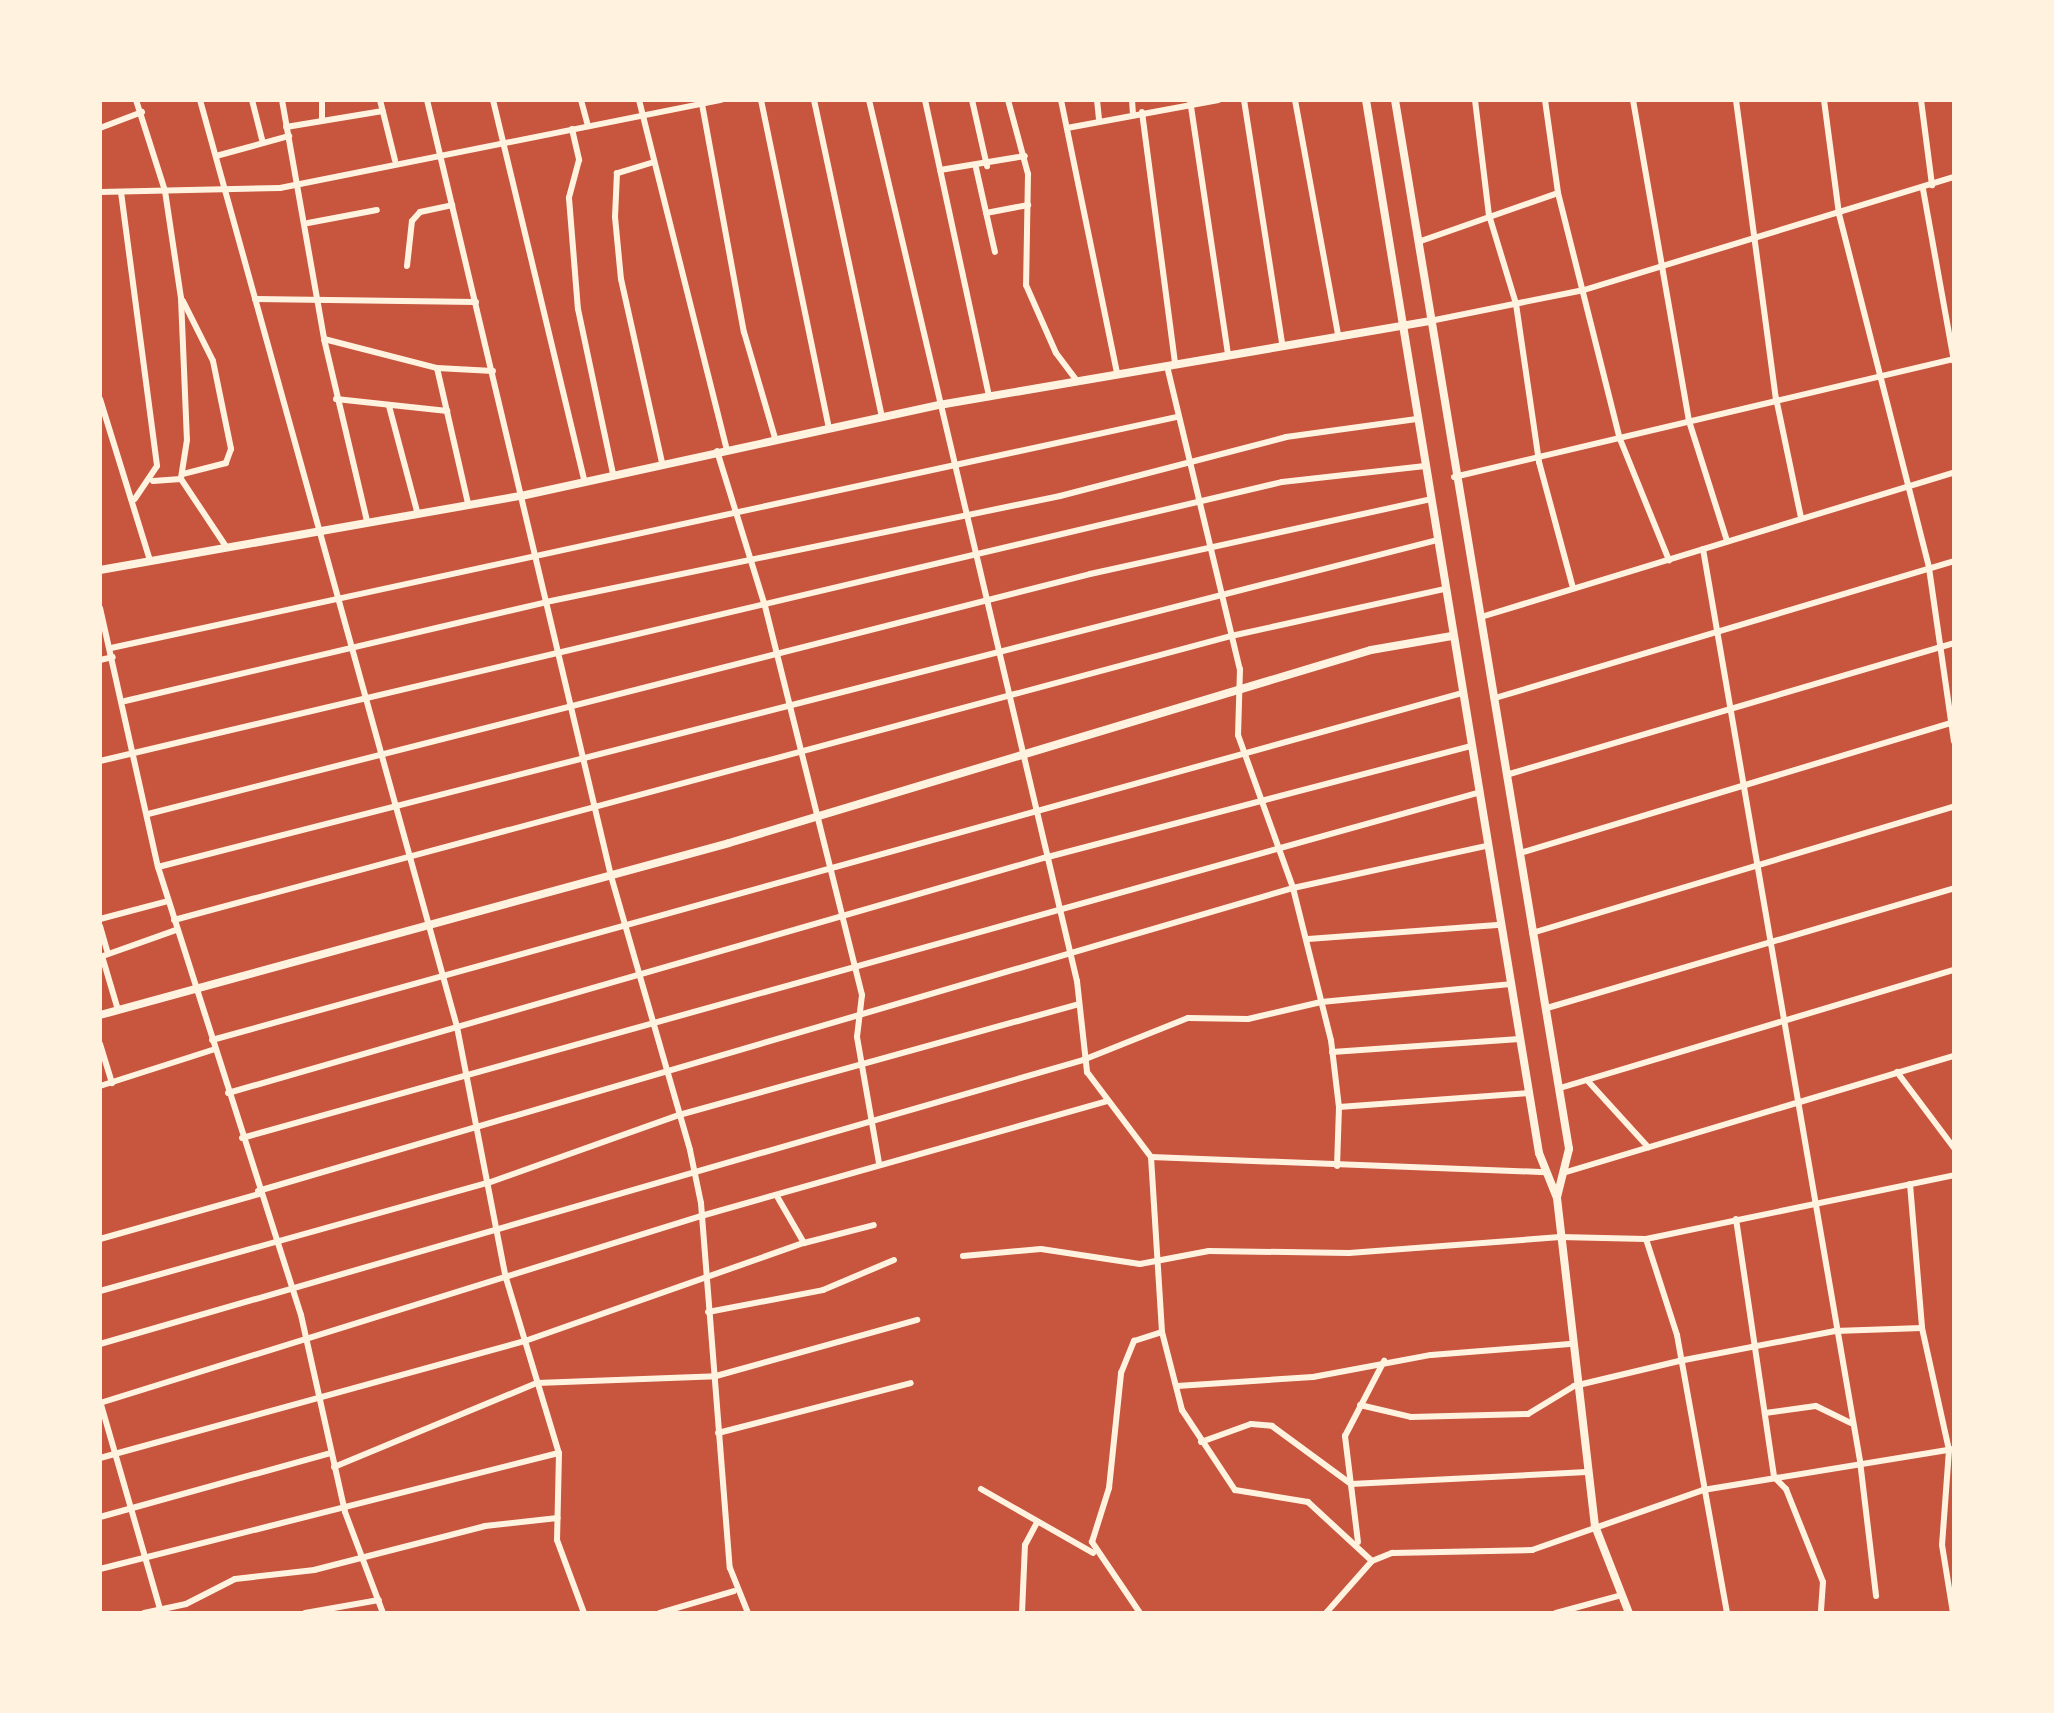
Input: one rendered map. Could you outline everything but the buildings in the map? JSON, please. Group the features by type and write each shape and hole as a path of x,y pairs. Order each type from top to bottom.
{"street":[{"path":"136,100 165,191 181,298 182,476 225,545"},
{"path":"200,100 377,756 427,929 445,979 457,1027 474,1129 500,1230 506,1278 559,1453 557,1540 584,1613"},
{"path":"252,100 263,143"},
{"path":"282,100 308,223 324,339 336,399 367,521"},
{"path":"322,100 322,120"},
{"path":"380,100 395,160"},
{"path":"427,100 611,876 694,1167 734,1591 748,1613"},
{"path":"493,100 584,480"},
{"path":"581,100 588,126"},
{"path":"639,100 734,511 753,561 801,755 813,817 856,967 864,1014 857,1037 879,1163"},
{"path":"100,192 165,191 227,195 395,160 644,117 687,104 721,100"},
{"path":"761,100 829,427"},
{"path":"814,100 882,417"},
{"path":"869,100 939,405 1002,648 1044,858 1078,1004 1083,1060 1107,1101 1151,1157 1162,1332 1177,1386 1201,1442 1235,1490 1297,1497 1358,1542 1372,1561"},
{"path":"925,100 989,397"},
{"path":"972,100 987,166"},
{"path":"1008,100 1025,156 1028,205 1026,285 1056,353 1077,381"},
{"path":"1061,100 1117,374"},
{"path":"1097,100 1099,120"},
{"path":"1132,100 1133,114"},
{"path":"1067,128 1190,102 1218,100"},
{"path":"1244,100 1282,344"},
{"path":"1295,100 1338,335"},
{"path":"1366,100 1398,326 1431,499 1510,984 1546,1172 1557,1198"},
{"path":"1395,100 1428,321 1495,698 1569,1149 1557,1198 1574,1386 1595,1526 1618,1596 1629,1613"},
{"path":"1475,100 1489,215 1516,304 1539,462 1573,588"},
{"path":"1545,100 1558,193 1620,439 1669,560"},
{"path":"1633,100 1666,263 1689,421 1727,541"},
{"path":"1736,100 1776,398 1801,518"},
{"path":"1824,100 1839,214 1904,487 1929,568 1954,741"},
{"path":"1921,100 1932,185"},
{"path":"1190,102 1228,354"},
{"path":"702,104 744,332 775,438"},
{"path":"286,127 383,111"},
{"path":"100,128 142,112"},
{"path":"1142,112 1177,417 1201,502 1218,595 1243,691 1238,735 1308,939 1332,1052 1339,1107 1337,1166"},
{"path":"572,129 579,160 569,198 578,309 613,474"},
{"path":"216,156 289,136"},
{"path":"940,170 976,168 1025,156"},
{"path":"654,162 617,173 615,217 621,279 662,462"},
{"path":"976,168 995,252"},
{"path":"100,570 417,511 521,496 662,462 939,405 1428,321 1584,290 1752,235 1839,214 1954,177"},
{"path":"1454,477 1539,462 1776,398 1876,374 1954,360 1923,189"},
{"path":"121,192 157,459 153,481 135,499"},
{"path":"1416,243 1558,193"},
{"path":"407,266 412,221 420,212 452,205"},
{"path":"986,213 1028,205"},
{"path":"308,223 377,210"},
{"path":"255,299 320,296 396,306 476,302"},
{"path":"153,481 226,463 231,449 213,361 181,298"},
{"path":"1945,313 1954,311"},
{"path":"324,339 437,368 493,371"},
{"path":"437,368 468,503"},
{"path":"100,399 135,499 150,561"},
{"path":"336,399 447,411"},
{"path":"389,406 417,511"},
{"path":"111,648 535,552 955,468 1177,417"},
{"path":"125,701 348,647 546,602 753,561 1286,437 1417,419"},
{"path":"100,761 361,697 559,656 979,558 1282,482 1425,466"},
{"path":"1481,617 1954,472"},
{"path":"148,814 570,703 1209,545 1431,499"},
{"path":"158,867 1002,648 1437,540"},
{"path":"1703,549 1779,1022 1860,1461 1876,1596"},
{"path":"1495,698 1954,561"},
{"path":"174,920 595,811 1231,636 1444,589"},
{"path":"100,608 125,701 158,867 258,1192 308,1339 318,1400 345,1512 383,1613"},
{"path":"100,1015 196,993 427,929 1243,691 1371,650 1452,636"},
{"path":"1506,775 1954,643"},
{"path":"100,660 113,657"},
{"path":"212,1040 445,979 1462,693"},
{"path":"1520,853 1741,791 1952,722"},
{"path":"228,1093 638,972 1044,858 1260,804 1472,746"},
{"path":"242,1138 1478,793"},
{"path":"1532,933 1954,806"},
{"path":"100,1239 1067,952 1293,888 1486,846"},
{"path":"1547,1008 1954,888"},
{"path":"100,919 168,901"},
{"path":"1308,939 1500,925"},
{"path":"100,926 103,954 118,1010"},
{"path":"103,954 176,930"},
{"path":"1560,1088 1954,970"},
{"path":"100,1344 292,1286 500,1230 694,1167 1083,1060 1188,1018 1248,1019 1321,1002 1510,984"},
{"path":"100,1291 488,1183 679,1115 862,1067 1078,1004"},
{"path":"1332,1052 1520,1039"},
{"path":"100,1044 112,1083"},
{"path":"100,1086 215,1049"},
{"path":"1563,1173 1954,1056"},
{"path":"1897,1072 1954,1148"},
{"path":"1587,1080 1648,1147"},
{"path":"1339,1107 1529,1093"},
{"path":"160,1611 100,1402 701,1216 778,1198 879,1163 1018,1131 1107,1101"},
{"path":"1151,1157 1546,1172"},
{"path":"963,1256 1041,1249 1121,1263 1209,1251 1349,1253 1560,1237 1646,1239 1812,1202 1954,1175"},
{"path":"1910,1184 1922,1328 1951,1449 1942,1545 1953,1613"},
{"path":"778,1198 804,1243"},
{"path":"1736,1219 1774,1477 1786,1489 1823,1582 1821,1613"},
{"path":"100,1458 525,1341 804,1243 874,1225"},
{"path":"1646,1239 1679,1361 1727,1613"},
{"path":"708,1312 823,1290 894,1260"},
{"path":"334,1467 537,1383 716,1376 917,1320"},
{"path":"1360,1405 1411,1417 1528,1414 1574,1386 1679,1361 1835,1331 1922,1328"},
{"path":"1093,1553 1121,1373 1134,1341 1162,1332"},
{"path":"1177,1386 1313,1377 1384,1361 1570,1344"},
{"path":"1358,1542 1345,1436 1360,1405 1371,1399 1384,1361"},
{"path":"718,1433 911,1383"},
{"path":"1765,1413 1816,1406 1851,1423"},
{"path":"1201,1442 1251,1424 1272,1426 1351,1484 1587,1472"},
{"path":"1326,1613 1372,1561 1440,1549 1532,1550 1703,1490 1860,1461 1951,1449"},
{"path":"100,1517 330,1453"},
{"path":"100,1569 345,1512 559,1453"},
{"path":"981,1489 1093,1553 1140,1613"},
{"path":"144,1613 186,1604 235,1579 361,1560 485,1526 558,1518"},
{"path":"1022,1613 1025,1545 1037,1522"},
{"path":"660,1613 734,1591"},
{"path":"1556,1613 1618,1596"},
{"path":"305,1613 379,1600"}]}
